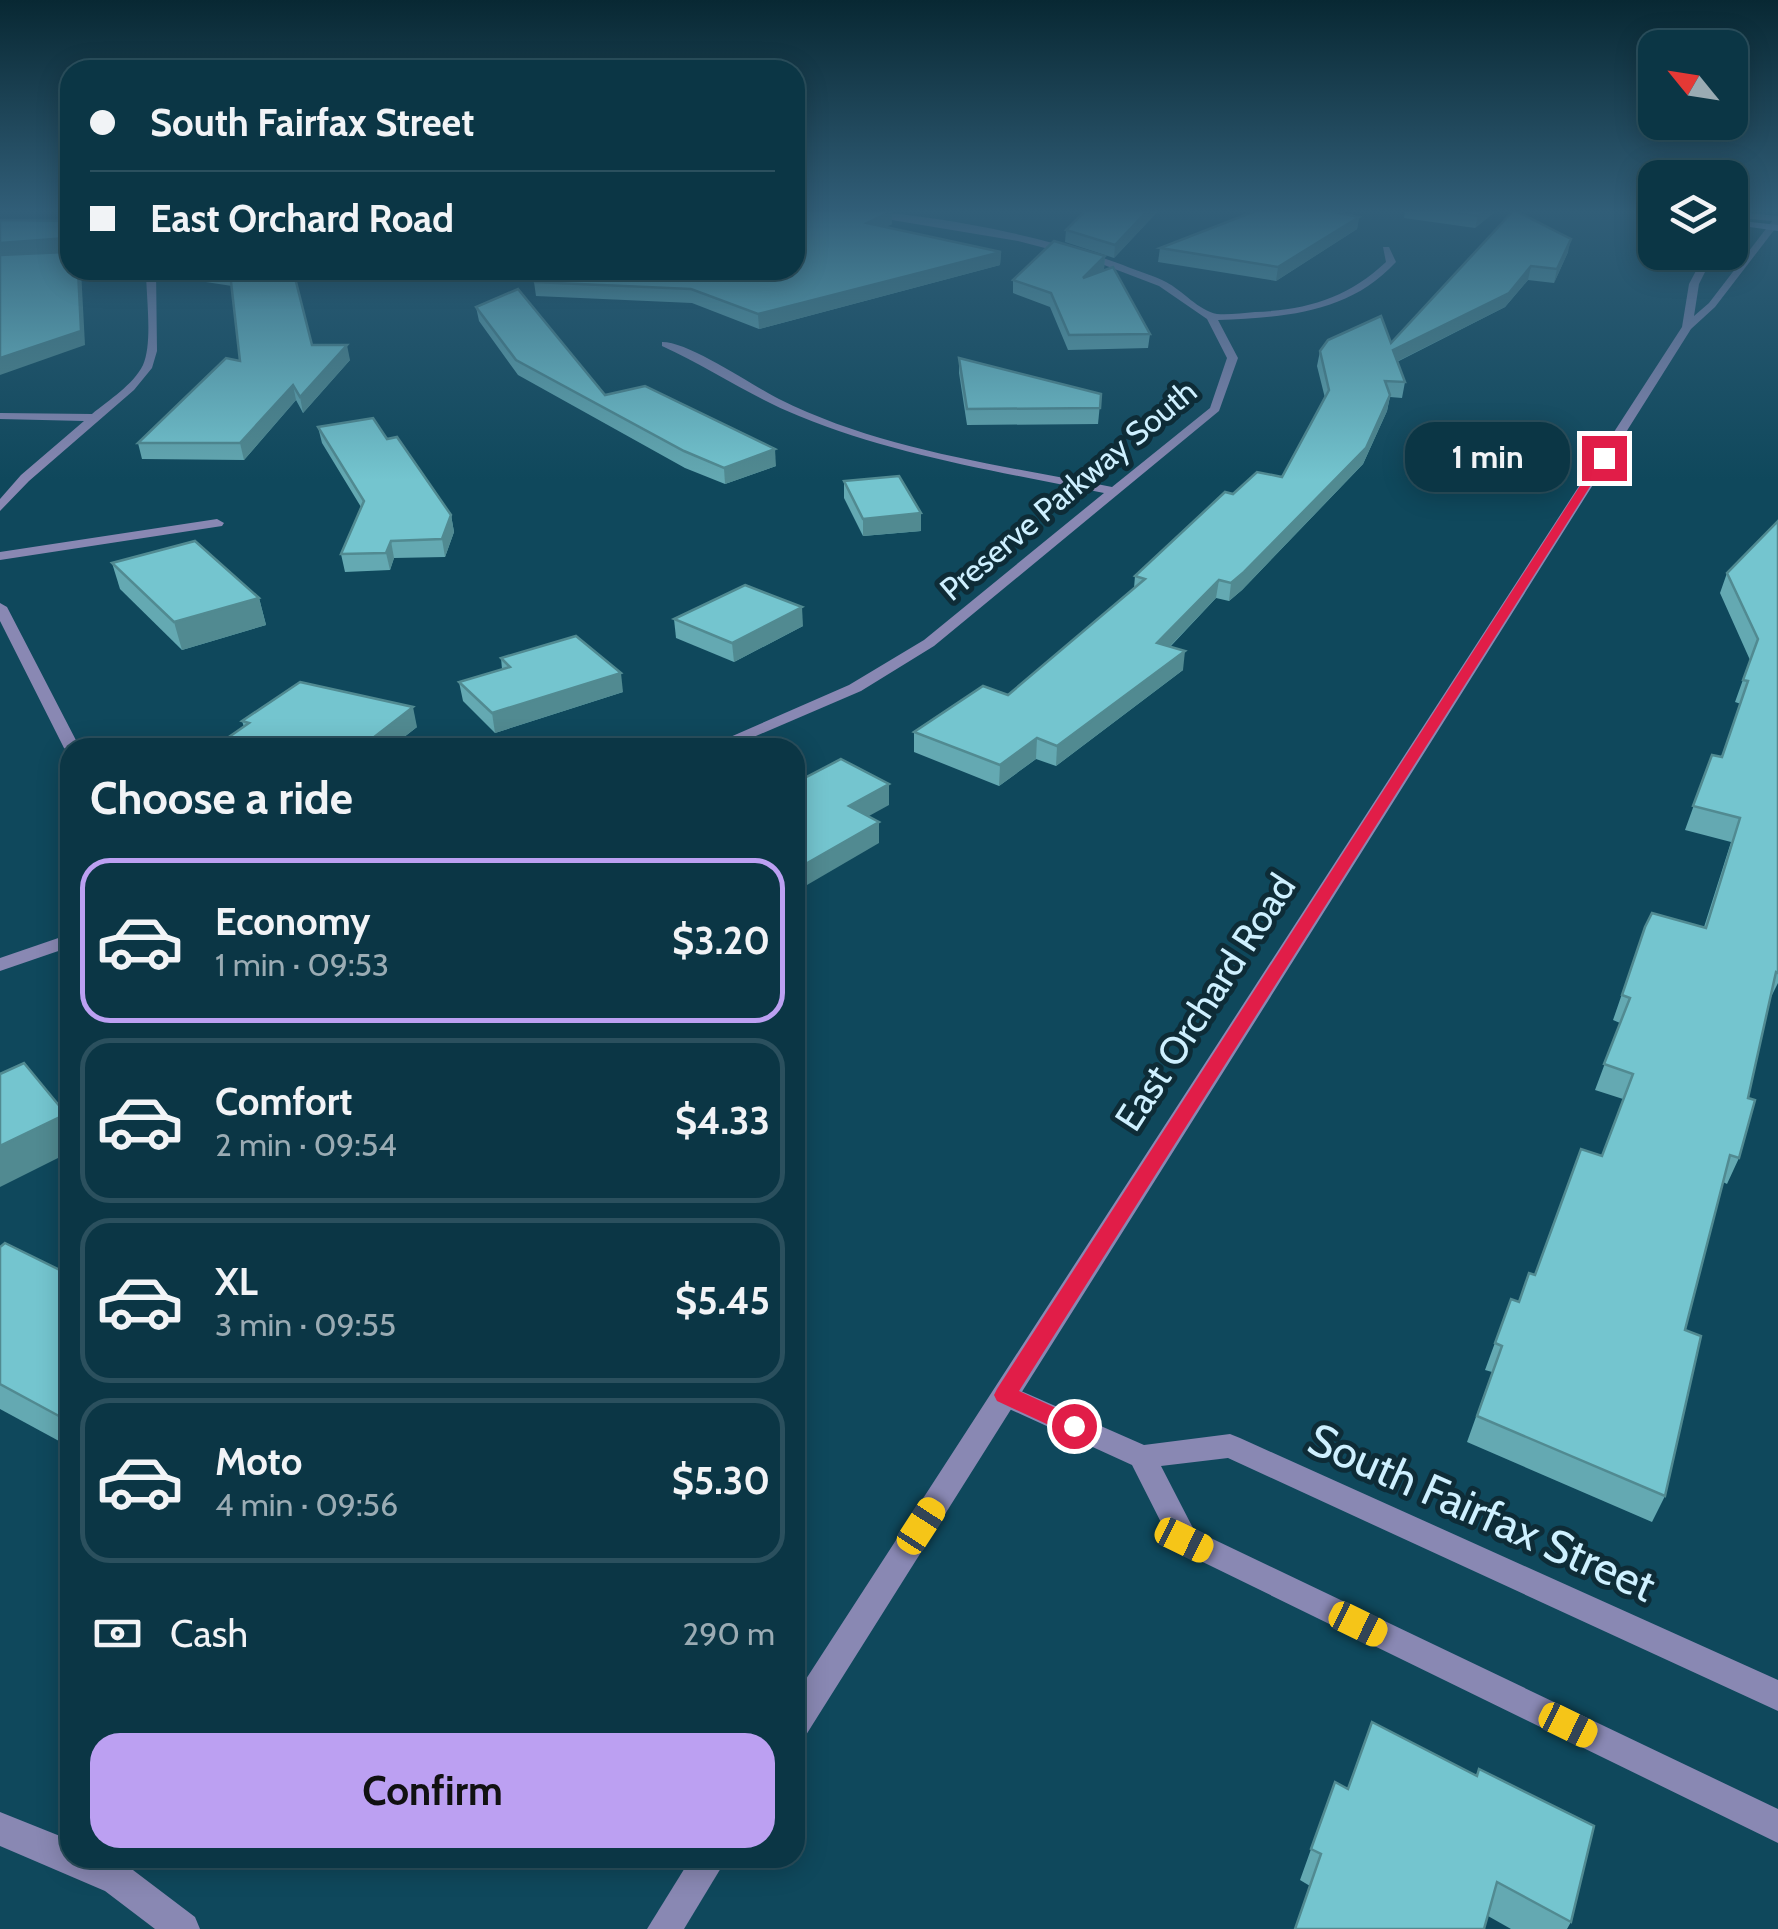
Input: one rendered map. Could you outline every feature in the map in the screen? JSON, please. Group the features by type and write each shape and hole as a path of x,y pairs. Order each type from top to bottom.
{"street":[{"path":"0,507 25,478 130,388 147,368 152,351 151,300"},
{"name":"Preserve Parkway South","path":"738,738 797,715 898,663 980,605 1215,410 1226,394 1235,362 1231,343 1212,317 1187,300"},
{"path":"1212,317 1299,312 1346,300"},
{"name":"East Orchard Road","path":"1687,327 1691,300"},
{"name":"East Orchard Road","path":"805,1708 1687,327 1716,300"},
{"path":"666,344 780,404 832,425 902,446 1116,492"},
{"path":"0,416 96,418"},
{"path":"0,556 217,523"},
{"path":"0,606 67,738"},
{"path":"0,966 60,944"},
{"path":"1005,1395 1142,1457 1184,1540 1778,1826"},
{"name":"South Fairfax Street","path":"1142,1457 1230,1446 1778,1696"},
{"path":"0,1828 60,1853"},
{"path":"94,1868 118,1879 183,1929"},
{"path":"664,1929 704,1868"}],"building":[{"path":"0,300 79,300 81,331 0,358"},
{"path":"233,300 301,300 312,345 347,345 300,397 293,385 240,443 138,443 226,358 240,361"},
{"path":"492,300 527,300 605,395 645,386 775,449 724,468 684,451 516,360 476,307"},
{"path":"721,300 813,300 758,314"},
{"path":"1054,300 1131,300 1150,334 1069,335"},
{"path":"1431,300 1495,300 1393,350 1405,382 1385,381 1390,395 1366,448 1244,572 1231,583 1219,580 1157,643 1185,651 1057,746 1037,738 1000,765 914,732 983,686 1008,695 1145,579 1135,576 1225,492 1233,494 1257,472 1282,477 1329,390 1320,351 1328,340 1381,316 1391,343"},
{"path":"959,358 1101,394 1100,408 967,409"},
{"path":"373,418 387,439 397,437 451,515 442,539 391,541 386,553 341,554 364,501 318,427"},
{"path":"899,476 921,513 863,519 844,481"},
{"path":"1778,521 1778,973 1748,1098 1755,1100 1739,1158 1730,1155 1685,1330 1701,1336 1665,1496 1477,1416 1502,1346 1495,1343 1511,1299 1519,1302 1529,1273 1535,1275 1581,1149 1602,1156 1633,1074 1604,1064 1630,998 1622,995 1645,927 1652,913 1706,928 1740,818 1693,806 1712,755 1722,757 1758,639 1727,573"},
{"path":"195,541 259,598 174,622 112,563"},
{"path":"745,585 802,607 732,643 674,619"},
{"path":"576,636 621,673 492,713 459,682 510,667 501,658"},
{"path":"300,682 413,707 373,738 227,738 249,723 242,721"},
{"path":"841,759 889,784 849,806 879,822 805,864 805,778"},
{"path":"24,1063 60,1107 60,1117 0,1146 0,1074"},
{"path":"5,1243 60,1270 60,1417 0,1384 0,1247"},
{"path":"1372,1722 1477,1776 1479,1769 1594,1826 1571,1922 1497,1882 1484,1929 1295,1929 1321,1854 1311,1849 1335,1782 1348,1789"}],"route":[{"path":"1074,1426 1005,1395 1604,458"}]}
